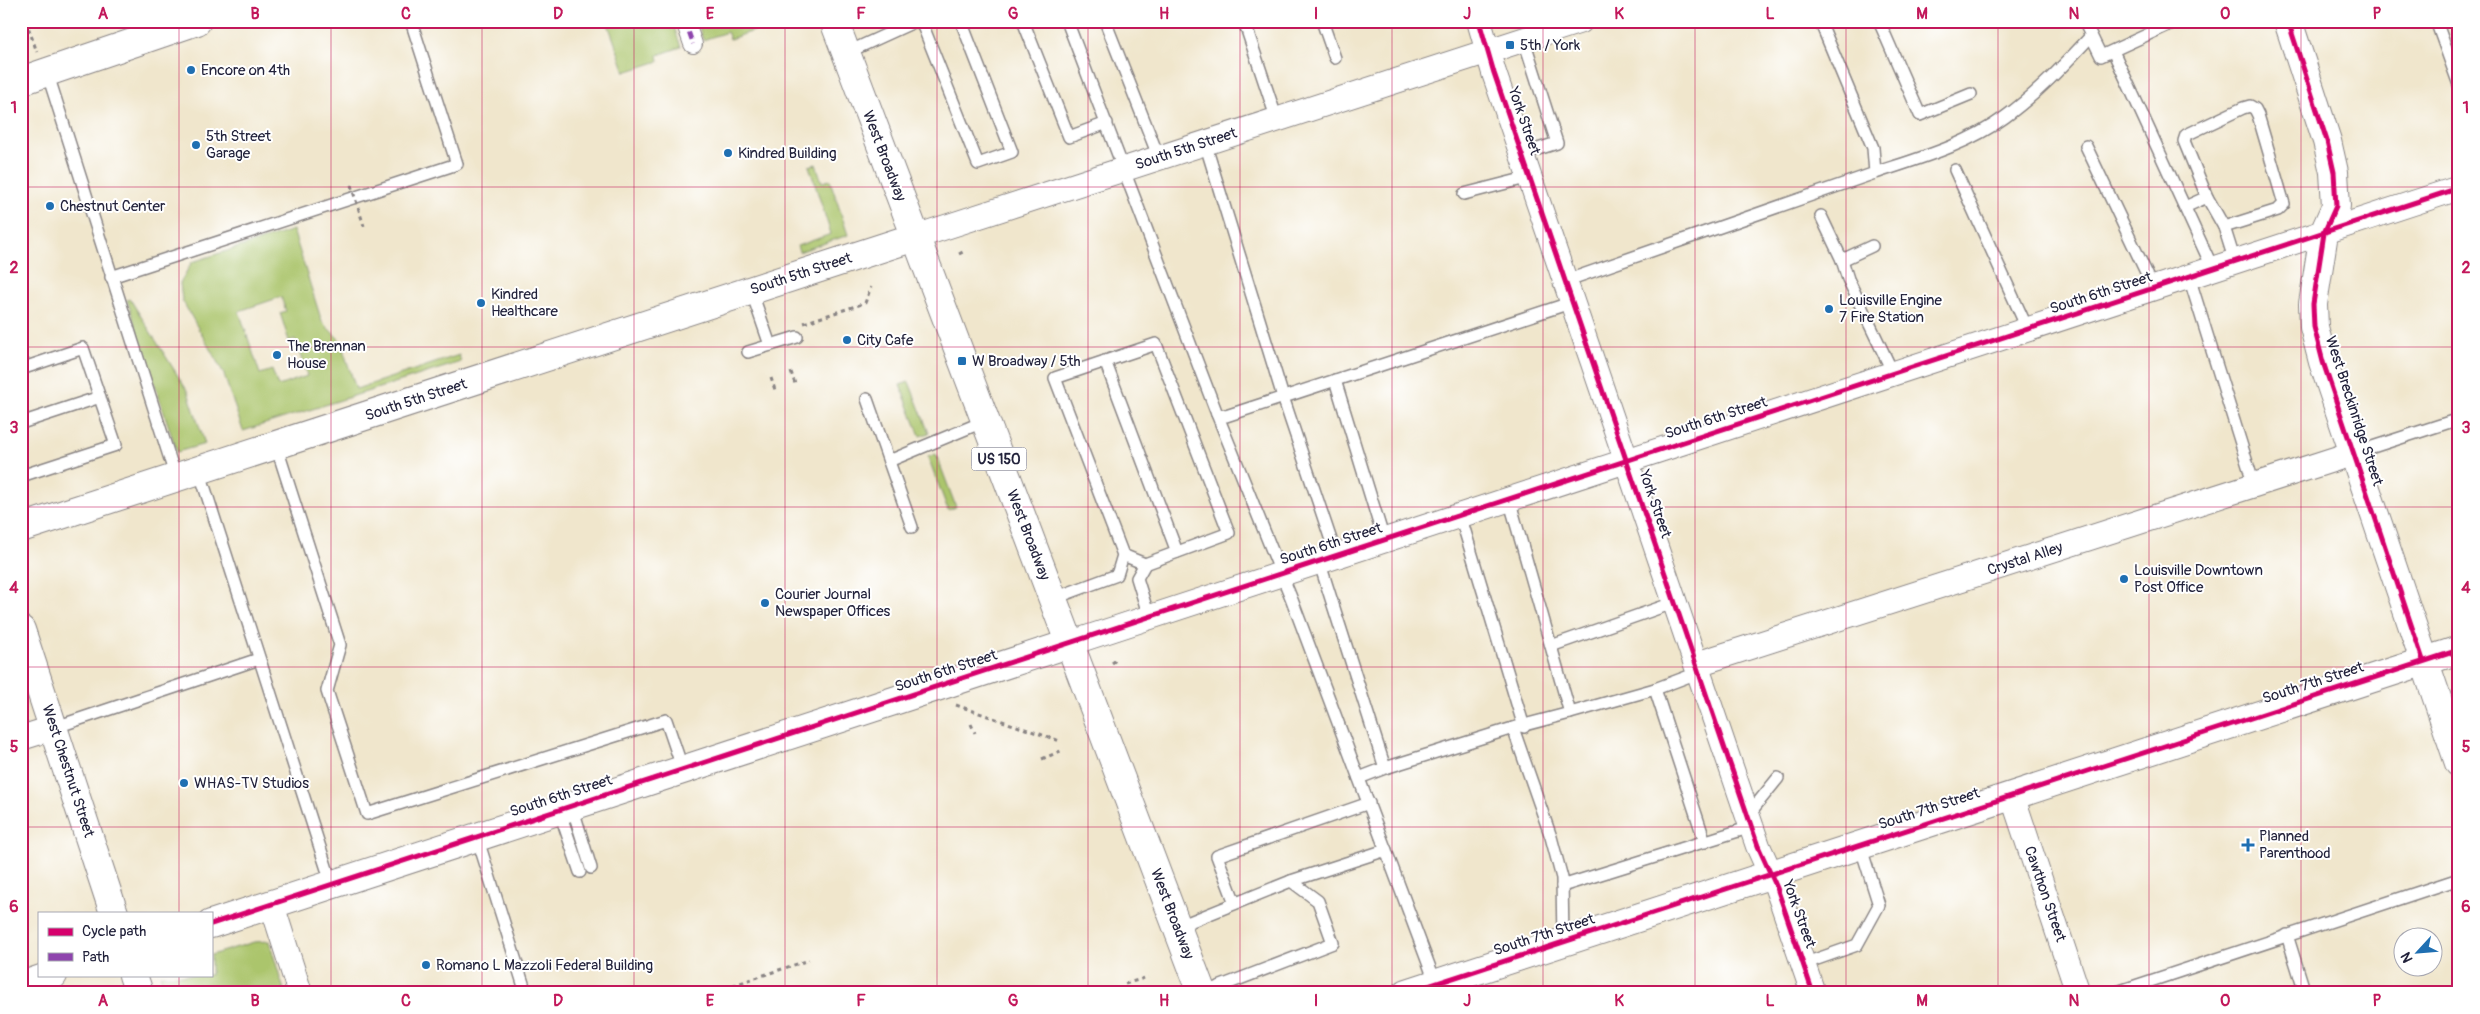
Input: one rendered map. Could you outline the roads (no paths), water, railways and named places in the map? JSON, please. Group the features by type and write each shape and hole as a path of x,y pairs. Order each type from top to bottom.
{"street":[{"path":"21,80 42,64 197,21"},
{"path":"685,21 693,44"},
{"name":"West Broadway","path":"834,21 1068,644 1202,993"},
{"name":"York Street","path":"1479,21 1522,154 1750,821 1777,888 1813,993"},
{"name":"South 5th Street","path":"21,528 1581,21"},
{"name":"West Breckinridge Street","path":"2288,21 2327,141 2334,172 2336,206 2324,233 2313,304 2314,327 2323,362 2459,763"},
{"name":"South 6th Street","path":"212,924 2459,188"},
{"name":"Crystal Alley","path":"1698,668 2354,454"},
{"name":"West Chestnut Street","path":"21,630 114,912"},
{"name":"South 7th Street","path":"1406,993 1438,988 1563,941 2423,660 2459,650"},
{"path":"21,738 53,728"},
{"name":"Cawthon Street","path":"2012,795 2078,993"},
{"path":"272,905 300,993"},
{"path":"21,986 50,976"},
{"path":"133,976 139,993"}],"lane":[{"path":"111,277 457,164 411,21"},
{"path":"846,53 916,21"},
{"path":"921,21 978,164 1012,152 961,21"},
{"path":"1023,21 1069,137 1107,123"},
{"path":"1067,21 1369,803 1438,988"},
{"path":"1105,21 1159,158"},
{"path":"1244,21 1277,120"},
{"path":"1322,21 1335,58"},
{"path":"1820,21 1873,148 1875,172"},
{"path":"1879,21 1920,115 1971,94"},
{"path":"2084,21 2101,56 2177,21"},
{"path":"2436,21 2459,85"},
{"path":"1218,414 1226,416 1335,380 1875,172 1933,154 1971,138 2005,118 2047,83 2092,36"},
{"path":"1522,154 1557,143 1524,40"},
{"path":"2113,51 2212,270"},
{"path":"42,64 111,277 260,659 332,885"},
{"path":"2224,227 2278,210 2284,204 2256,109 2250,106 2186,134 2184,141 2207,197 2224,227 2235,262"},
{"path":"1206,143 1283,397 1384,768"},
{"path":"2086,146 2154,289"},
{"path":"1955,170 2028,330"},
{"path":"1464,194 1530,177"},
{"path":"2184,208 2207,197"},
{"path":"1821,216 1842,260 1848,279 1893,373"},
{"path":"1842,260 1872,246"},
{"path":"2189,277 2254,486"},
{"path":"751,290 770,345"},
{"path":"748,352 797,337"},
{"path":"1117,575 1123,556 1055,378 1156,344 1229,533 1145,564 1136,578"},
{"path":"21,369 83,348 116,444 21,476"},
{"path":"1105,361 1177,552"},
{"path":"1335,380 1384,540"},
{"path":"21,423 100,397"},
{"path":"867,399 912,527"},
{"path":"2354,454 2459,419"},
{"path":"889,461 985,421"},
{"path":"276,445 340,644 327,691 366,814 666,720 682,770"},
{"path":"1509,499 1570,713"},
{"path":"1460,515 1518,727 1562,878 1563,941"},
{"path":"1123,556 1145,564"},
{"path":"1052,599 1117,575 1136,578"},
{"path":"1136,578 1149,617"},
{"path":"1551,646 1676,602"},
{"path":"53,728 260,659"},
{"path":"1359,778 1384,768 1518,727 1655,689 1698,668"},
{"path":"1655,689 1705,842"},
{"path":"1562,886 1705,842 1750,821 1778,778"},
{"path":"1235,903 1218,856 1369,803"},
{"path":"566,808 585,870"},
{"path":"477,837 526,993"},
{"path":"1803,964 1857,945 1879,905 1860,844"},
{"path":"1177,926 1291,881 1386,850"},
{"path":"2114,993 2459,878"},
{"path":"1202,993 1333,943 1318,901 1291,881"},
{"path":"2287,936 2305,993"}],"place":[{"name":"5th / York","path":"1510,45"},
{"name":"Encore on 4th","path":"191,70"},
{"name":"5th Street Garage","path":"196,145"},
{"name":"Kindred Building","path":"728,153"},
{"name":"Chestnut Center","path":"50,206"},
{"name":"Kindred Healthcare","path":"481,303"},
{"name":"Louisville Engine 7 Fire Station","path":"1829,309"},
{"name":"City Cafe","path":"847,340"},
{"name":"The Brennan House","path":"277,355"},
{"name":"W Broadway / 5th","path":"962,361"},
{"name":"Louisville Downtown Post Office","path":"2124,579"},
{"name":"Courier Journal Newspaper Offices","path":"765,603"},
{"name":"WHAS-TV Studios","path":"184,783"},
{"name":"Planned Parenthood","path":"2248,845"},
{"name":"Romano L Mazzoli Federal Building","path":"426,965"}]}
